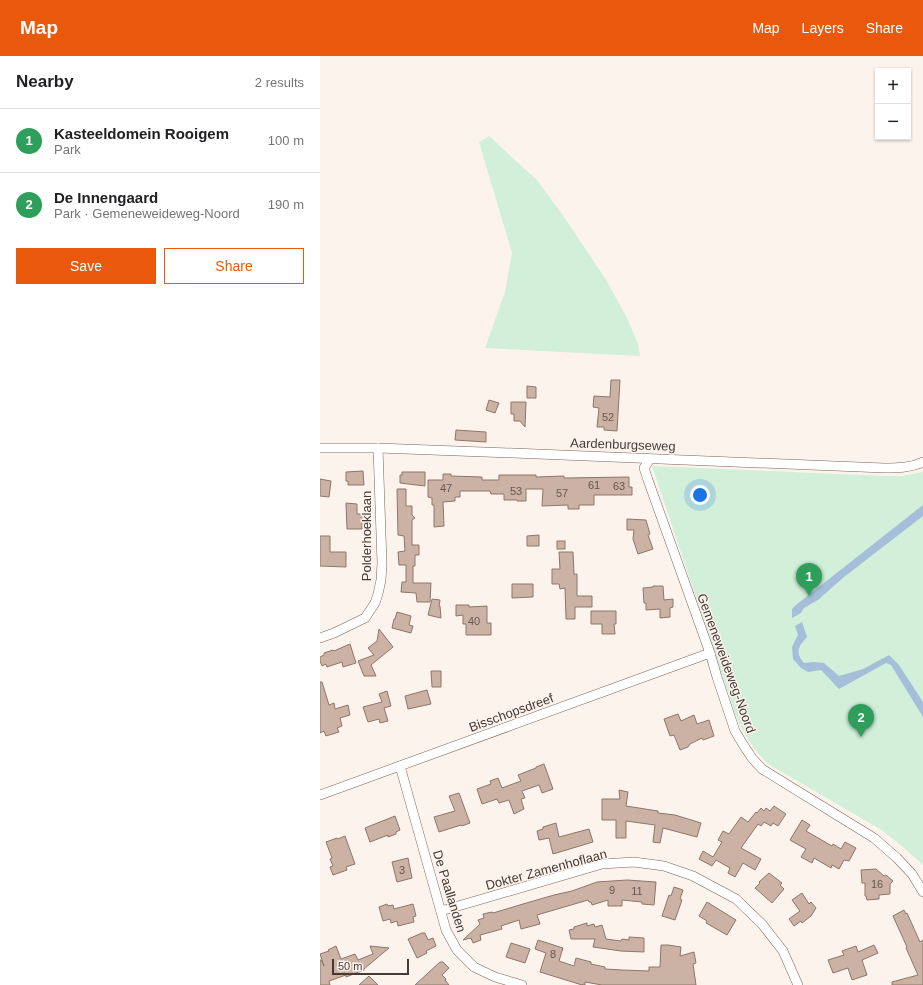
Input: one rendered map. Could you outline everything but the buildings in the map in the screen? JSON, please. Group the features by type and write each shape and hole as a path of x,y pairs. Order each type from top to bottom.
{"street":[{"name":"Aardenburgseweg","path":"320,448 378,448 884,468 901,468 923,462"},
{"name":"Polderhoeklaan","path":"320,638 365,618 375,603 378,594 382,563 378,448"},
{"name":"Gemeneweideweg-Noord","path":"650,459 644,468 710,653 735,731 744,746 762,769 874,838 897,858 912,874 923,892"},
{"name":"Bisschopsdreef","path":"320,795 710,653"},
{"name":"De Paallanden","path":"400,766 440,911 446,930 457,950 474,968 495,977 522,985"},
{"name":"Dokter Zamenhoflaan","path":"440,911 602,864 634,862 664,866 693,876 736,899 762,924 783,951 795,984"}],"green space":[{"path":"489,136 537,180 562,214 605,278 627,318 638,344 640,356 485,348 505,292 512,253 479,142"},
{"path":"652,466 884,476 902,476 923,472 923,865 880,829 768,764 750,742 742,730 736,716"}],"water":[{"path":"923,505 923,516 844,577 818,600 804,608 801,613 792,618 792,609 796,605"},
{"path":"802,622 807,637 801,644 799,656 804,663 824,663 839,676 863,669 889,655 899,665 923,702 923,717 891,665 886,663 839,689 821,670 808,672 801,668 793,659 792,647 798,635 795,626"}],"place":[{"name":"Kasteeldomein Rooigem","path":"809,596"},
{"name":"De Innengaard","path":"861,737"}]}
